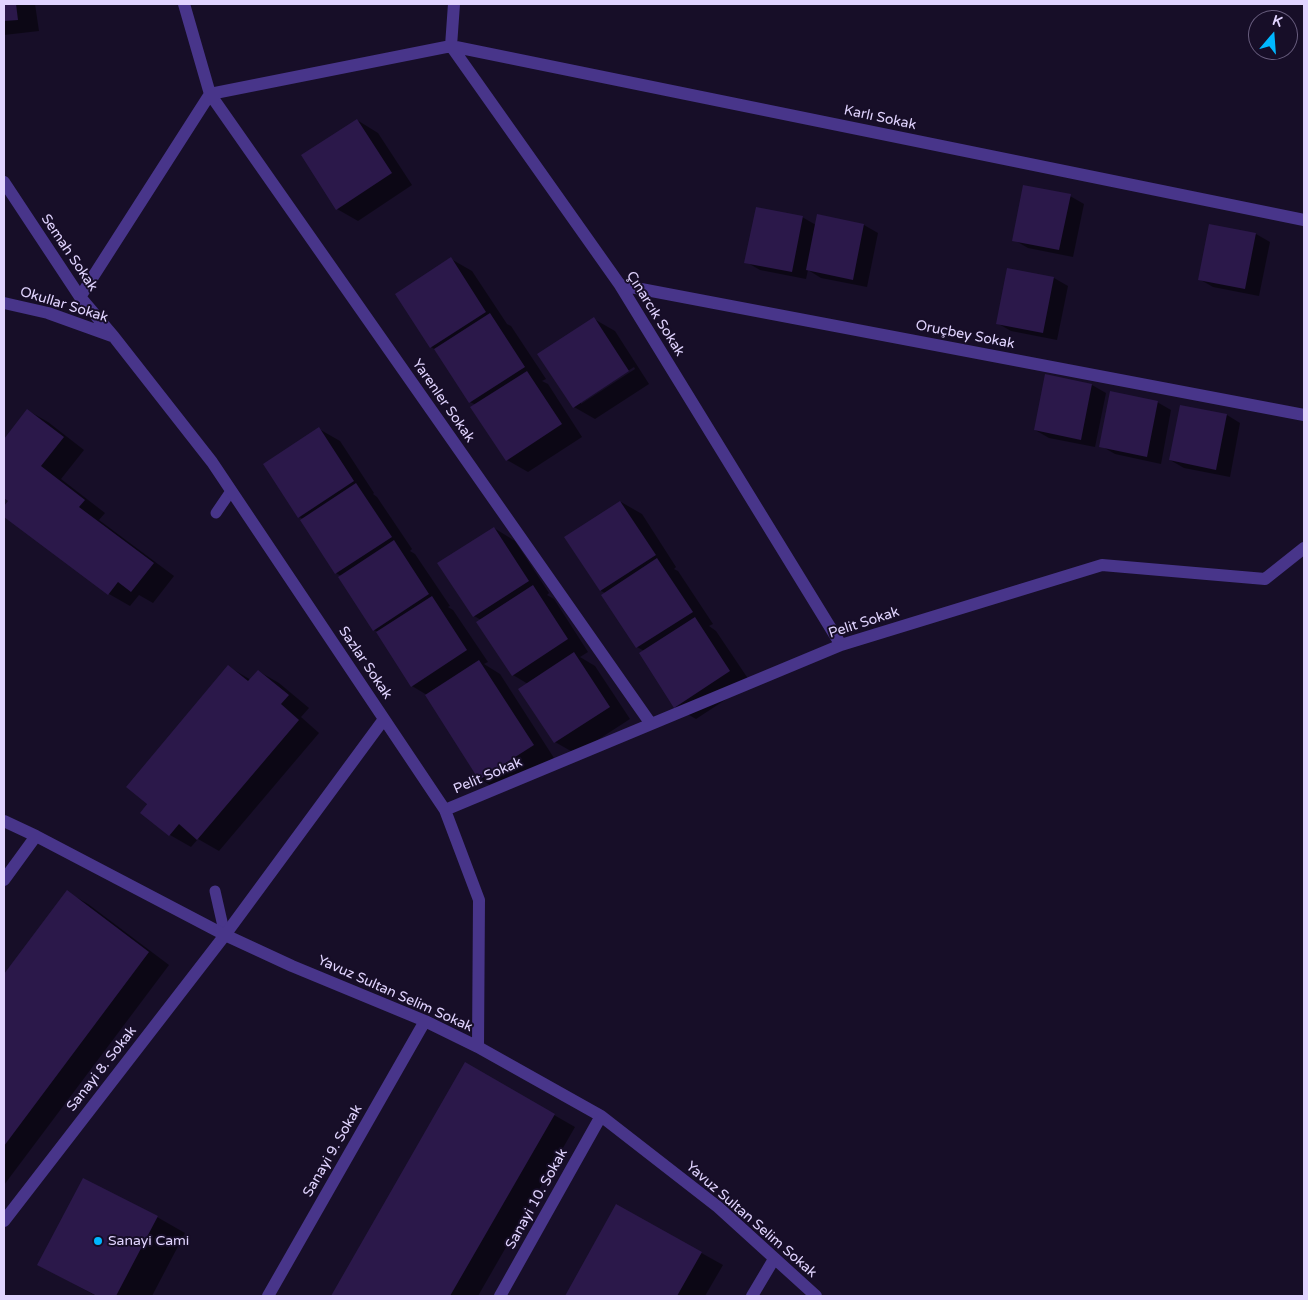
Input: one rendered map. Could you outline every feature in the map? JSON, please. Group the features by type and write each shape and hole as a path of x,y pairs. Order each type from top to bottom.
{"street":[{"name":"Yarenler Sokak","path":"184,4 210,94 651,724"},
{"path":"80,297 210,94 451,46 454,4"},
{"name":"Karlı Sokak","path":"451,46 1304,220"},
{"name":"Çınarcık Sokak","path":"451,46 620,285 841,645"},
{"name":"Semah Sokak","path":"4,182 80,297 114,337"},
{"name":"Oruçbey Sokak","path":"620,285 1304,415"},
{"name":"Okullar Sokak","path":"4,303 48,313 114,337"},
{"name":"Sazlar Sokak","path":"114,337 212,462 445,810 479,900 478,1047"},
{"name":"Pelit Sokak","path":"445,810 841,645 1102,566 1265,579 1304,548"},
{"name":"Sanayi 8. Sokak","path":"4,1221 225,935 384,719"},
{"name":"Yavuz Sultan Selim Sokak","path":"4,821 225,935 292,966 425,1020 478,1047 601,1116 718,1207 816,1296"},
{"path":"4,880 36,836"},
{"name":"Sanayi 9. Sokak","path":"268,1296 425,1020"},
{"name":"Sanayi 10. Sokak","path":"500,1296 601,1116"},
{"path":"752,1296 774,1259"}],"lane":[{"path":"216,513 231,491"},
{"path":"215,892 225,935"}],"building":[{"path":"4,4 16,4 18,20 4,21"},
{"path":"357,119 392,173 336,210 301,155"},
{"path":"1023,185 1071,194 1059,250 1012,241"},
{"path":"756,207 803,216 792,272 744,263"},
{"path":"817,214 864,224 853,280 806,270"},
{"path":"1209,224 1256,233 1245,289 1198,280"},
{"path":"451,257 486,312 430,348 395,294"},
{"path":"1007,268 1054,277 1043,333 996,324"},
{"path":"490,313 525,367 469,403 434,349"},
{"path":"594,317 629,371 573,408 537,354"},
{"path":"527,371 562,424 506,461 470,407"},
{"path":"1045,374 1092,384 1081,440 1034,430"},
{"path":"1110,391 1158,401 1147,457 1099,447"},
{"path":"1180,405 1227,414 1216,470 1169,460"},
{"path":"27,409 64,437 41,466 85,500 79,507 154,563 131,592 118,582 108,595 4,517 4,506 8,501 4,498 4,439"},
{"path":"319,427 354,481 298,518 263,464"},
{"path":"356,483 392,537 335,574 300,520"},
{"path":"620,501 656,555 600,591 564,537"},
{"path":"494,527 529,581 473,617 437,563"},
{"path":"394,540 429,594 373,631 338,577"},
{"path":"657,558 693,612 636,648 601,595"},
{"path":"533,585 568,639 512,676 476,622"},
{"path":"432,596 467,650 411,687 376,632"},
{"path":"695,617 730,671 674,708 639,653"},
{"path":"574,652 610,707 554,743 518,689"},
{"path":"479,660 534,745 479,780 425,695"},
{"path":"228,665 248,681 258,670 289,695 281,704 299,720 197,840 179,824 169,836 140,813 147,804 126,787"},
{"path":"67,890 149,952 4,1146 4,974"},
{"path":"465,1062 555,1114 450,1296 331,1296"},
{"name":"Sanayi Cami","path":"83,1178 158,1216 116,1296 97,1296 37,1265"},
{"path":"616,1204 702,1252 677,1296 565,1296"}],"place":[{"name":"Sanayi Cami","path":"98,1241"}]}
